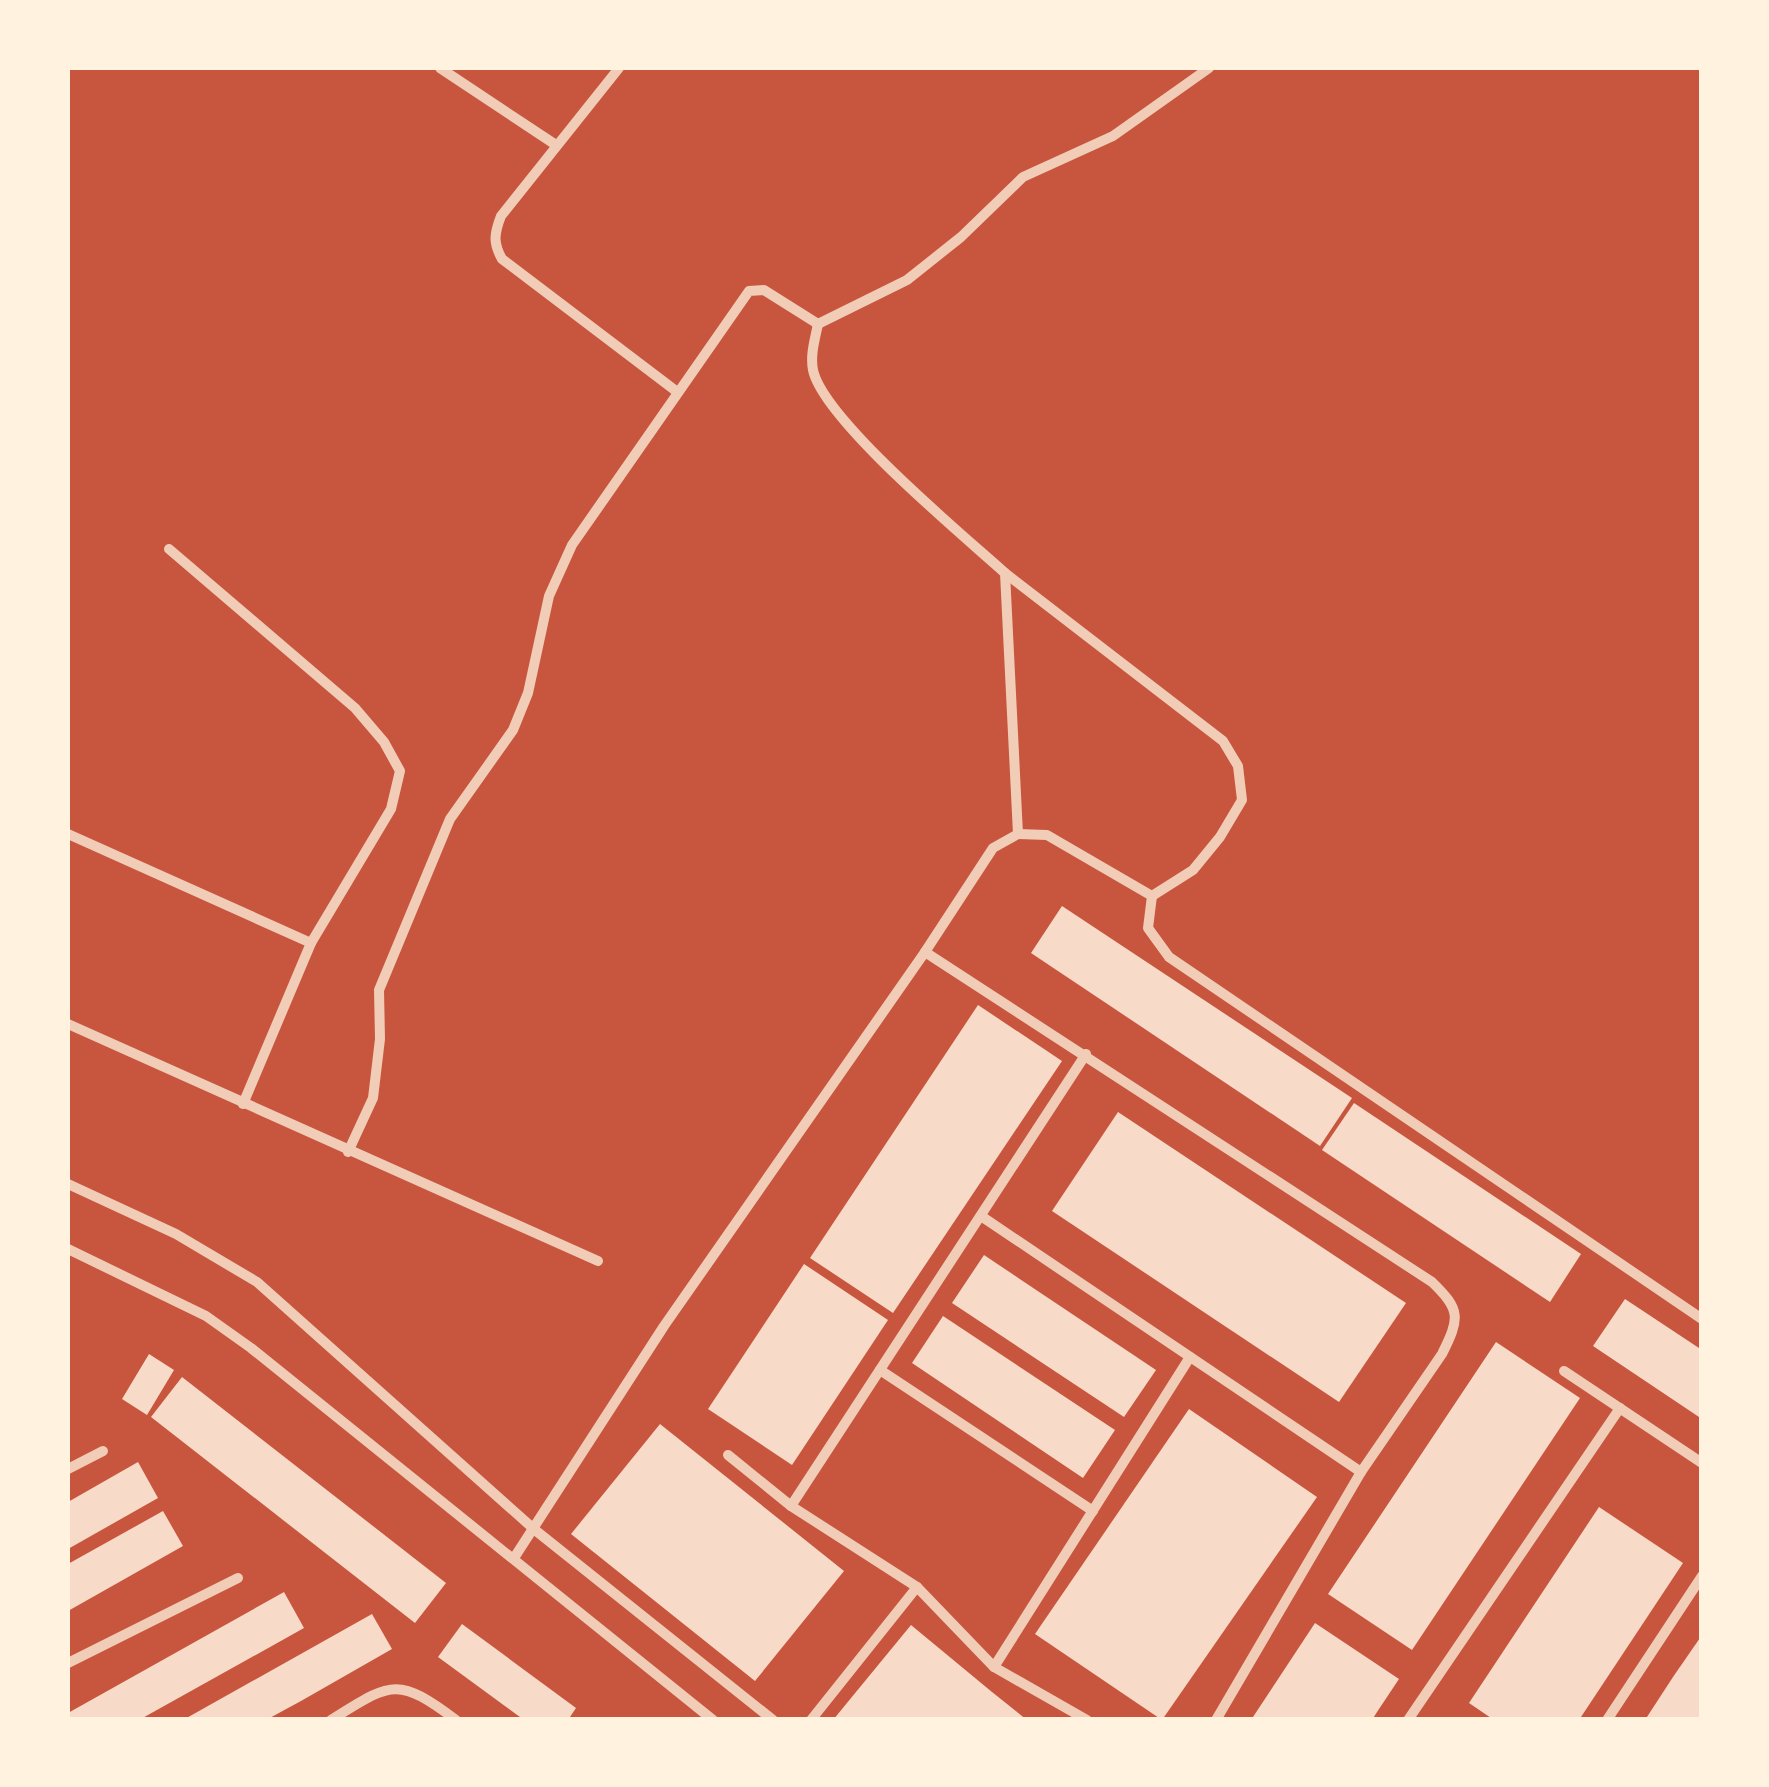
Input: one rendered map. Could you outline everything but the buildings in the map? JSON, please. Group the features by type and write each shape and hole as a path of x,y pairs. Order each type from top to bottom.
{"street":[{"path":"440,68 556,145"},
{"path":"619,68 501,216 494,232 495,246 502,260 676,391"},
{"path":"818,324 908,280 961,237 1023,177 1113,136 1209,68"},
{"path":"348,1152 373,1098 380,1039 379,990 450,818 513,730 528,694 549,596 572,545 749,291 764,290 818,324"},
{"path":"818,324 813,374 840,416 1005,573 1223,742 1238,766 1242,800 1220,837 1193,870 1152,896"},
{"path":"169,548 355,708 384,742 400,770 391,809 311,944 243,1104"},
{"path":"1005,573 1018,834"},
{"path":"68,834 311,944"},
{"path":"514,1558 664,1326 925,952 992,848 1018,834 1047,835 1152,896"},
{"path":"1152,896 1148,928 1169,957 1702,1319"},
{"path":"925,952 1432,1282 1450,1300 1456,1315 1453,1333 1361,1472 1216,1720"},
{"path":"68,1024 348,1152 598,1260"},
{"path":"791,1506 1086,1054"},
{"path":"68,1184 176,1234 258,1282 535,1530 773,1720"},
{"path":"980,1216 1361,1472"},
{"path":"68,1250 206,1316 713,1720"},
{"path":"994,1667 1190,1358"},
{"path":"880,1370 1093,1511"},
{"path":"1564,1371 1702,1463"},
{"path":"1408,1720 1620,1408"},
{"path":"68,1469 103,1451"},
{"path":"728,1455 791,1506 916,1587 994,1667 1086,1720"},
{"path":"1607,1720 1702,1576"},
{"path":"68,1663 238,1578"},
{"path":"811,1720 916,1587"},
{"path":"331,1720 380,1690 404,1689 430,1701 456,1720"}]}
